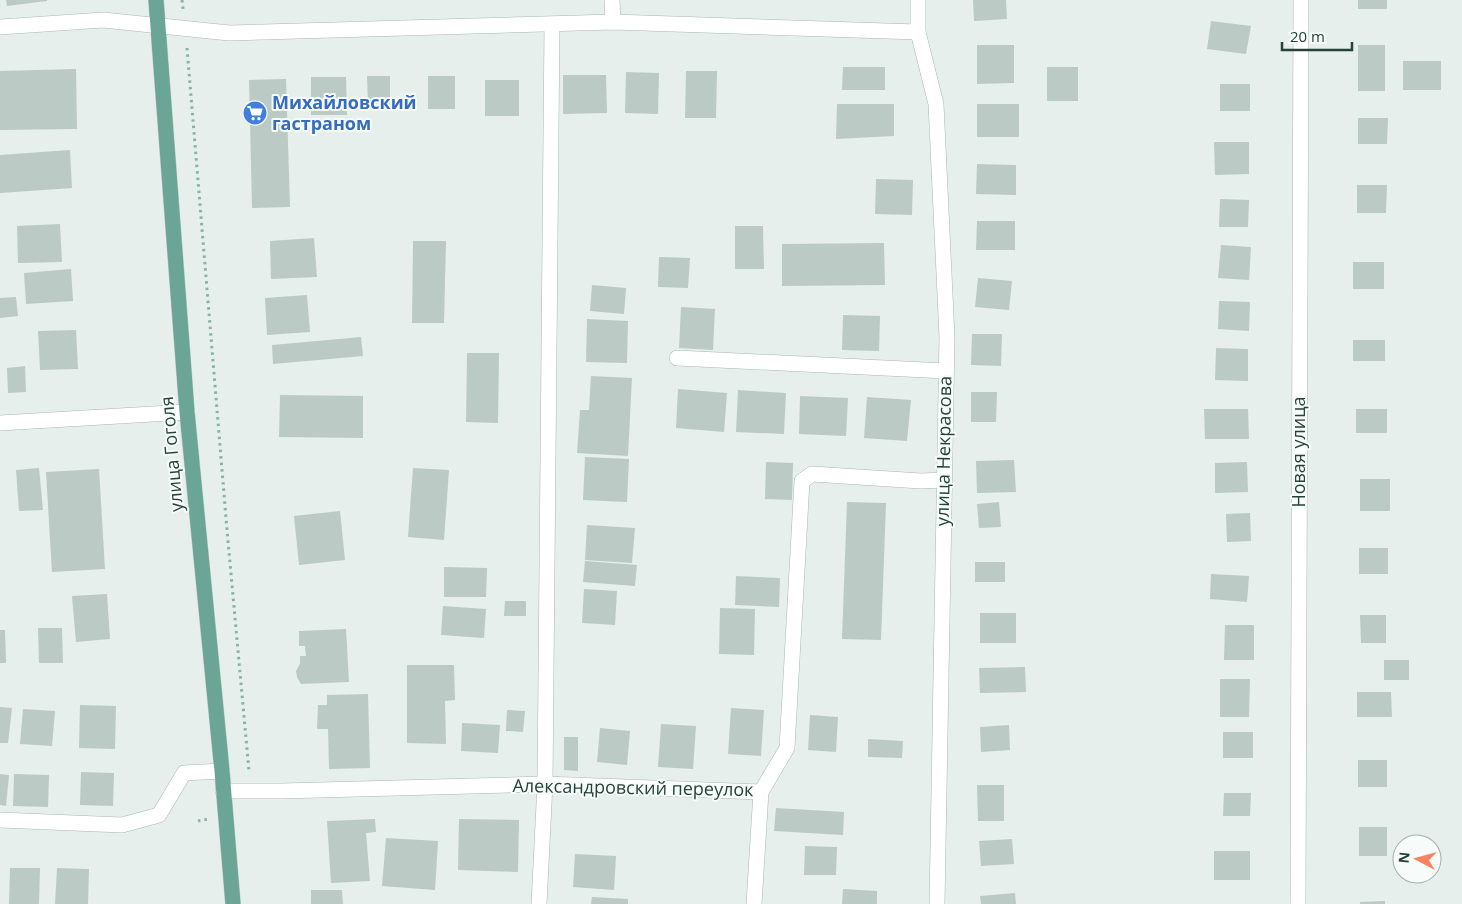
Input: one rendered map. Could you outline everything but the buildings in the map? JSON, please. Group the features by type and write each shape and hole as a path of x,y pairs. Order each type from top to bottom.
{"main road":[{"name":"улица Гоголя","path":"156,0 187,412 224,791 233,904"}],"street":[{"path":"612,0 613,22"},
{"name":"улица Некрасова","path":"918,0 918,32 936,104 947,337 937,904"},
{"name":"Новая улица","path":"1298,904 1301,0"},
{"path":"0,27 103,20 229,33 613,22 918,32"},
{"path":"540,904 545,784 552,24"},
{"path":"677,358 946,371"},
{"path":"0,423 187,412"},
{"name":"Александровский переулок","path":"224,791 545,784 761,792 787,748 802,481 812,474 921,481 944,480"},
{"path":"0,820 122,825 159,815 184,773 222,771"},
{"path":"754,904 761,792"}],"path":[{"path":"182,0 249,791"},
{"path":"198,821 226,817"}],"place":[{"name":"Михайловский гастраном","path":"255,113"}]}
